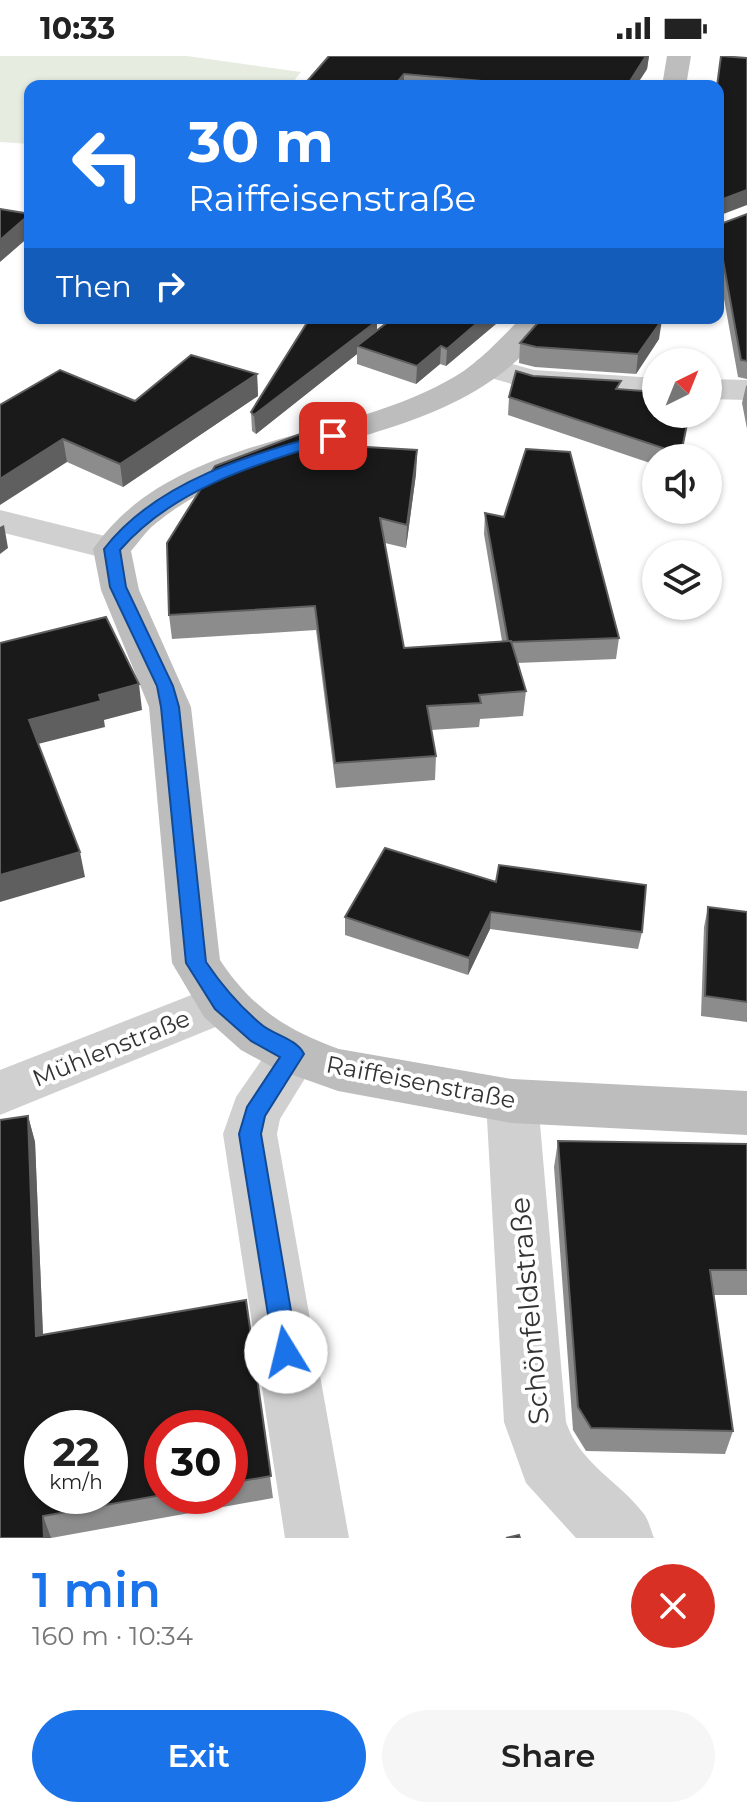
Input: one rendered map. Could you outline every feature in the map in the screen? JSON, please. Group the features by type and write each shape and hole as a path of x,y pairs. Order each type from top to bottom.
{"street":[{"path":"675,80 679,56"},
{"path":"0,521 112,549 137,521 185,490 250,462 437,400 457,390 488,367 533,324"},
{"path":"488,367 532,380 642,387"},
{"path":"722,389 747,390"},
{"name":"Raiffeisenstraße","path":"112,549 118,587 165,686 170,707 196,963 222,1003 259,1035 294,1054 338,1070 512,1101 747,1113"},
{"name":"Mühlenstraße","path":"0,1093 222,1003"},
{"path":"294,1054 255,1113 250,1134 317,1538"},
{"name":"Schönfeldstraße","path":"512,1101 535,1422 548,1461 574,1492 622,1538"}],"shaded area":[{"path":"0,56 187,56 301,72 295,80 24,80 24,144 0,142"}],"building":[{"path":"329,56 646,56 631,80 471,80 404,74 399,80 308,80"},
{"path":"721,56 747,58 747,190 724,199 724,80 718,80"},
{"path":"0,209 24,213 24,219 0,240"},
{"path":"747,214 747,361 741,360 724,266 724,223"},
{"path":"306,324 373,324 254,415 251,412"},
{"path":"385,324 476,324 447,349 441,346 417,366 357,346"},
{"path":"537,324 659,324 638,354 536,347 520,343"},
{"path":"191,355 257,374 120,464 63,439 0,479 0,405 60,370 135,401"},
{"path":"516,371 533,376 621,381 616,389 642,391 642,428 686,428 683,444 651,444 509,397"},
{"path":"303,433 327,435 315,444 417,450 407,525 380,518 404,648 511,641 526,691 479,695 481,703 427,706 436,756 335,763 315,606 169,615 167,543 215,466"},
{"path":"526,449 570,452 619,638 508,641 485,513 504,517"},
{"path":"106,617 139,684 99,695 101,701 29,720 80,852 0,875 0,643"},
{"path":"385,848 496,882 499,865 646,885 642,932 491,912 469,958 345,917"},
{"path":"708,907 747,912 747,1002 705,996"},
{"path":"28,1116 36,1336 246,1300 271,1476 248,1480 248,1410 144,1410 144,1498 128,1501 128,1410 24,1410 24,1514 54,1514 43,1516 44,1538 0,1538 0,1120"},
{"path":"558,1141 747,1144 747,1270 710,1270 733,1431 591,1428 578,1407"}],"route":[{"path":"286,1352 250,1134 255,1113 294,1054 259,1035 222,1003 196,963 170,707 165,686 118,587 112,549 123,533 137,521 185,490 250,462 333,436"}]}
